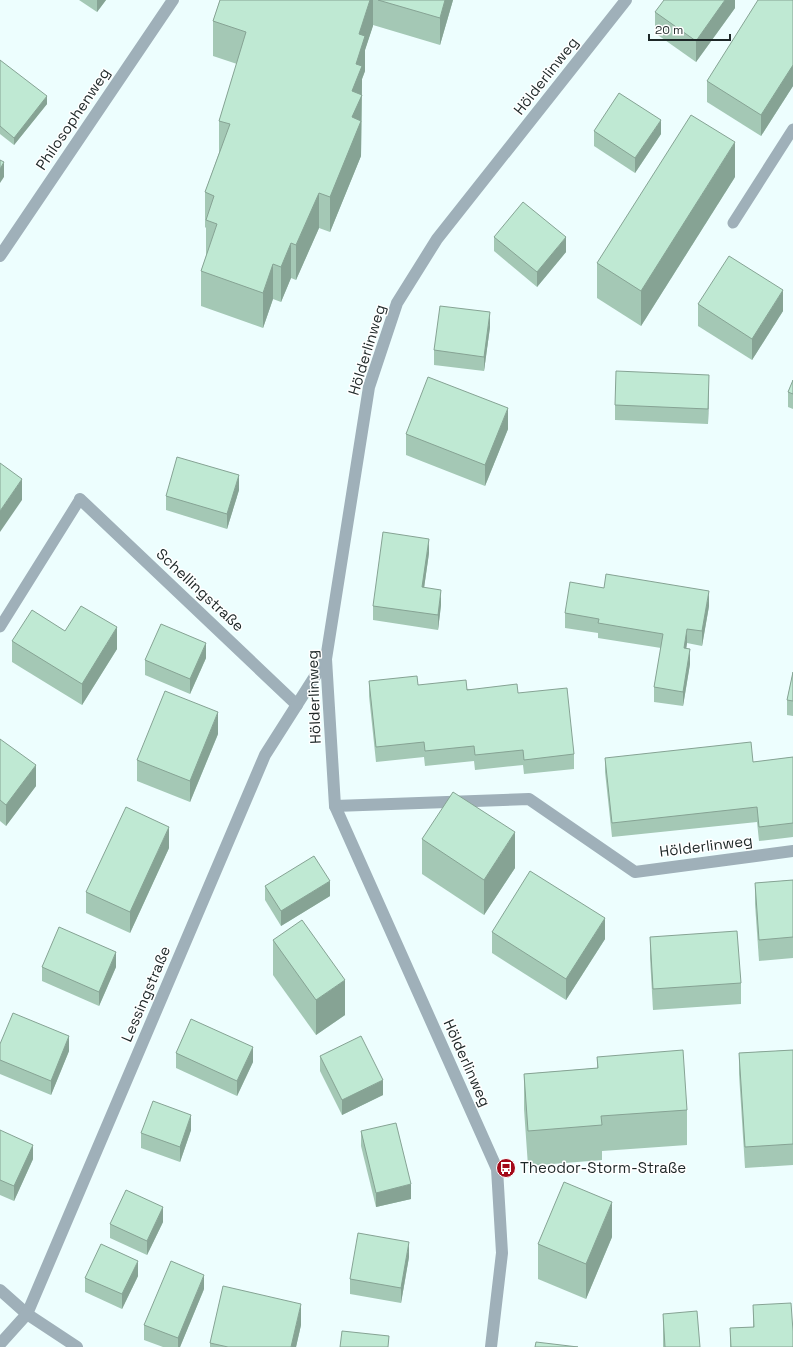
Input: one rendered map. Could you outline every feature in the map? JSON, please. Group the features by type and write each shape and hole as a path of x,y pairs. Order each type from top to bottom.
{"street":[{"name":"Philosophenweg","path":"0,256 173,0"},
{"name":"Hölderlinweg","path":"491,1347 502,1253 496,1169 335,806 326,659 369,387 397,303 437,239 626,0"},
{"name":"Schellingstraße","path":"80,499 297,705"},
{"name":"Lessingstraße","path":"0,1344 27,1314 265,755 326,659"},
{"name":"Hölderlinweg","path":"335,806 529,799 635,872 793,851"},
{"path":"0,1290 27,1314 78,1347"}],"lane":[{"path":"733,222 793,129"},
{"path":"0,628 80,499"}],"building":[{"path":"220,0 370,0 359,34 365,36 356,64 362,66 352,91 362,95 352,117 361,121 330,197 319,193 296,245 291,243 281,267 273,264 263,293 201,271 217,224 206,220 214,196 205,192 230,124 219,121 246,32 213,21"},
{"path":"378,0 445,0 440,18"},
{"path":"664,0 725,0 696,41 655,12"},
{"path":"758,0 793,0 793,65 761,115 707,81"},
{"path":"0,60 47,96 14,138 0,126"},
{"path":"619,93 661,120 635,158 594,131"},
{"path":"691,115 735,142 641,291 597,263"},
{"path":"0,160 4,162 0,169"},
{"path":"523,202 566,237 537,272 494,237"},
{"path":"729,256 783,290 752,339 698,304"},
{"path":"440,306 490,312 484,357 434,350"},
{"path":"616,371 709,375 708,409 615,405"},
{"path":"428,377 508,408 485,465 406,434"},
{"path":"793,380 793,394 788,392"},
{"path":"177,457 239,475 227,514 166,496"},
{"path":"0,463 22,479 0,511"},
{"path":"383,532 429,539 422,587 441,590 438,615 373,606"},
{"path":"606,574 709,591 702,631 687,629 684,648 690,649 683,692 654,687 663,634 598,623 599,619 565,613 570,582 604,588"},
{"path":"81,606 117,627 82,684 12,641 32,610 65,631"},
{"path":"161,624 206,643 190,679 145,660"},
{"path":"793,672 793,701 787,700"},
{"path":"417,676 418,685 466,680 467,690 517,684 518,693 567,688 574,754 524,760 523,750 475,755 474,746 425,751 424,742 376,747 369,681"},
{"path":"165,691 218,712 190,781 137,760"},
{"path":"0,739 36,765 6,805 0,800"},
{"path":"751,742 753,762 793,757 793,823 759,827 757,807 612,823 605,758"},
{"path":"453,792 515,832 484,880 422,839"},
{"path":"126,807 169,827 130,912 86,892"},
{"path":"314,856 330,881 281,911 265,886"},
{"path":"530,871 605,918 566,979 492,932"},
{"path":"793,880 793,937 759,940 755,883"},
{"path":"302,920 345,980 316,1000 273,940"},
{"path":"59,927 116,952 99,992 42,967"},
{"path":"737,931 741,983 653,989 650,937"},
{"path":"13,1013 69,1036 51,1081 0,1060 0,1044"},
{"path":"191,1019 253,1047 237,1081 176,1053"},
{"path":"361,1036 383,1080 342,1100 320,1056"},
{"path":"683,1050 687,1110 601,1116 602,1125 528,1131 524,1074 598,1068 597,1057"},
{"path":"793,1050 793,1144 745,1147 739,1053"},
{"path":"153,1101 191,1115 180,1147 141,1133"},
{"path":"396,1123 411,1184 376,1193 361,1131"},
{"path":"0,1130 33,1145 14,1186 0,1180"},
{"path":"564,1182 612,1202 586,1264 538,1244"},
{"path":"126,1190 163,1207 147,1241 110,1224"},
{"path":"358,1233 409,1242 401,1288 350,1279"},
{"path":"101,1244 138,1261 122,1294 85,1278"},
{"path":"171,1261 204,1275 178,1338 144,1325"},
{"path":"223,1286 301,1304 291,1347 228,1347 210,1343"},
{"path":"791,1303 793,1347 731,1347 730,1328 754,1327 753,1305"},
{"path":"697,1311 700,1347 665,1347 663,1314"},
{"path":"342,1331 389,1336 388,1347 340,1347"},
{"path":"536,1342 578,1347 535,1347"}],"place":[{"name":"Theodor-Storm-Straße","path":"506,1168"}]}
